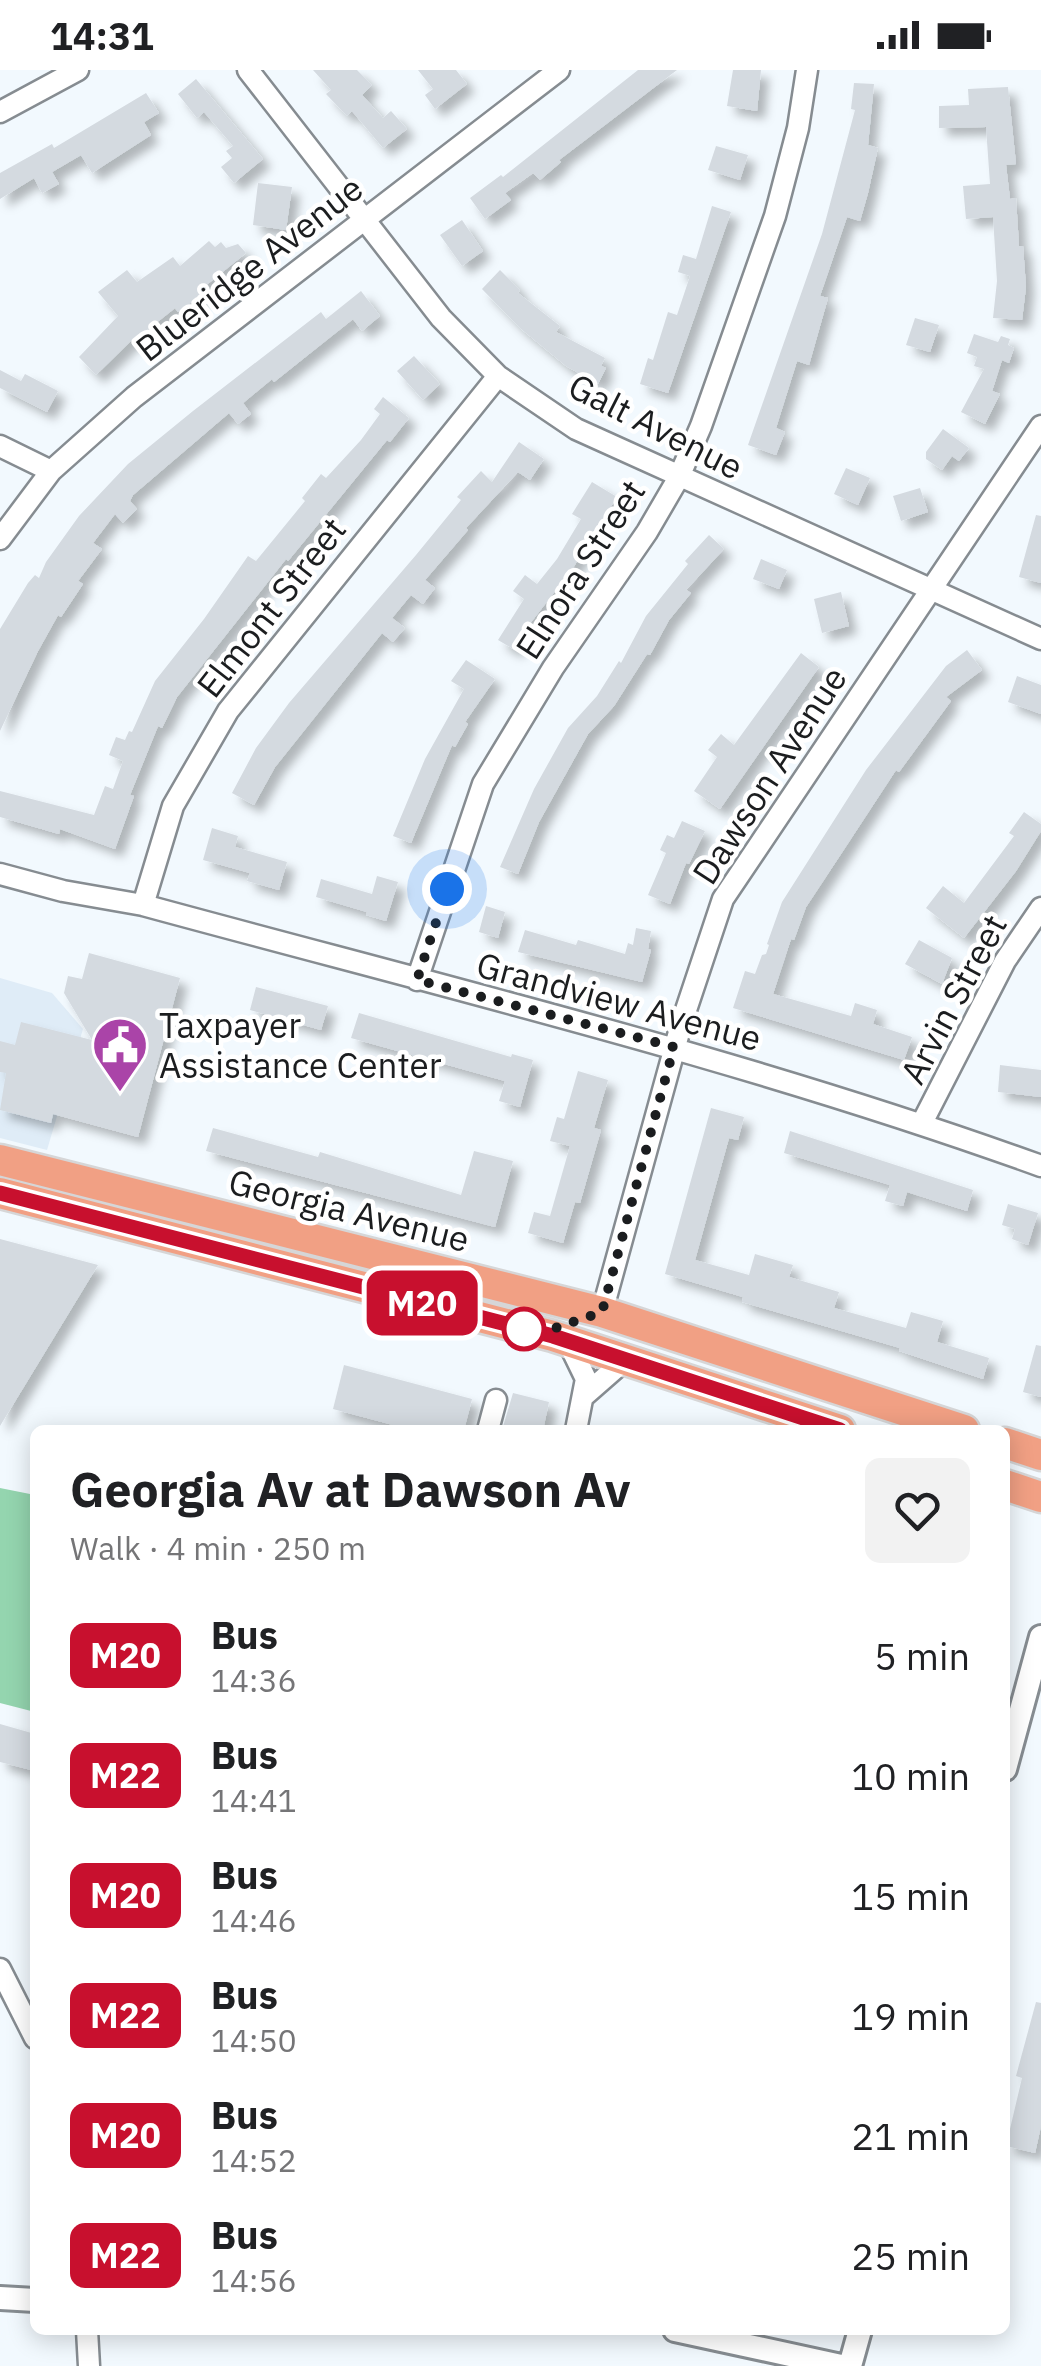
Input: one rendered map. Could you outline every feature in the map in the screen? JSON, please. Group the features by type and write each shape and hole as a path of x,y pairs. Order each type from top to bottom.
{"main road":[{"name":"Georgia Avenue","path":"0,1160 602,1312 949,1425"},
{"name":"Georgia Avenue","path":"0,1193 554,1337 825,1425"},
{"path":"554,1337 602,1312 610,1338 625,1360"},
{"path":"1010,1445 1041,1455"},
{"path":"1010,1486 1041,1497"}],"street":[{"path":"0,112 78,70"},
{"name":"Galt Avenue","path":"248,70 441,318 498,376 576,429 1041,639"},
{"name":"Blueridge Avenue","path":"0,540 50,472 134,397 559,70"},
{"name":"Elnora Street","path":"417,980 482,784 552,668 648,532 702,426 775,216 798,128 806,70"},
{"name":"Elmont Street","path":"143,905 173,806 228,711 498,376"},
{"name":"Dawson Avenue","path":"602,1312 674,1047 723,898 1041,426"},
{"path":"0,446 50,472"},
{"name":"Grandview Avenue","path":"0,874 63,891 143,905 674,1047 922,1123 1041,1166"},
{"name":"Arvin Street","path":"922,1123 1004,960 1041,908"},
{"path":"554,1337 586,1378 577,1425"},
{"path":"585,1396 625,1360"},
{"path":"489,1425 496,1400"},
{"path":"1010,1751 1041,1637"},
{"path":"0,1969 30,2028"},
{"path":"0,2298 30,2300"},
{"path":"86,2335 88,2366"},
{"path":"698,2335 841,2366"},
{"path":"850,2366 859,2335"}],"shaded area":[{"path":"0,978 52,993 83,1029 47,1150 0,1138"}],"green space":[{"path":"0,1488 30,1494 30,1711 0,1703"}],"building":[{"path":"313,70 357,70 372,85 362,95 383,118 391,111 407,129 383,148 352,111 347,116 326,94 331,90"},
{"path":"418,70 456,70 467,84 435,109 425,95 433,89"},
{"path":"638,70 677,70 559,160 540,180 533,173 505,193 511,200 485,219 470,198 503,177"},
{"path":"733,70 761,70 757,111 727,106"},
{"path":"196,79 263,159 234,183 221,167 232,158 226,151 233,146 204,112 197,118 178,94"},
{"path":"854,83 874,84 868,145 878,148 860,221 847,217 820,296 828,298 809,365 797,361 776,428 785,432 776,455 748,445 822,234 855,110 851,109"},
{"path":"1008,87 1016,164 1006,165 1010,199 1016,198 1019,246 1023,246 1026,287 1022,320 993,318 997,281 993,217 966,219 963,186 990,184 986,127 939,128 939,106 969,105 968,89"},
{"path":"146,93 159,113 144,122 151,135 92,173 81,155 52,172 59,184 42,193 34,178 0,199 0,173 52,144 54,148"},
{"path":"716,146 748,155 740,180 708,170"},
{"path":"258,183 292,187 286,230 253,225"},
{"path":"712,206 731,212 668,393 640,384 648,358 653,360 668,312 677,315 690,276 678,272 683,255 696,259"},
{"path":"462,220 483,251 462,266 440,235"},
{"path":"209,241 215,247 221,242 226,248 238,244 246,253 204,287 207,291 135,337 96,375 79,357 118,316 98,292 127,270 137,282 173,257 180,266"},
{"path":"500,270 520,290 518,293 560,326 556,332 605,358 601,366 606,368 598,384 566,366 520,328 482,289"},
{"path":"361,291 380,316 362,331 353,319 274,382 272,379 243,403 251,414 238,424 229,413 133,495 130,501 137,509 123,523 115,514 93,543 102,549 78,581 83,584 61,617 58,615 0,731 0,629 28,583 35,575 39,578 79,516 128,464 193,411 321,312 326,319"},
{"path":"915,318 939,325 930,352 906,345"},
{"path":"974,334 998,342 1001,336 1010,339 1008,345 1014,348 1009,363 1002,360 992,391 1000,394 985,424 961,412 984,369 974,366 977,357 967,353"},
{"path":"414,356 440,384 423,400 397,371"},
{"path":"0,370 21,381 25,374 58,391 47,412 0,388"},
{"path":"383,397 409,418 286,559 177,697 162,728 158,726 130,795 134,796 115,849 60,829 59,834 0,817 0,791 94,815 105,786 113,789 123,761 109,755 116,737 125,740 132,732 155,681 248,556 256,561 305,501 302,498 321,474 326,478 361,440 380,414 374,409"},
{"path":"943,429 969,448 959,461 952,456 942,470 926,459 926,452"},
{"path":"519,442 544,459 530,480 518,472 466,528 425,580 435,588 423,604 411,595 392,618 405,628 393,642 382,633 275,767 254,805 232,793 256,748 289,703 461,500 457,497 481,471 492,482"},
{"path":"846,468 870,478 858,505 834,494"},
{"path":"592,482 617,497 515,650 498,640 524,599 513,591 525,575 537,584 557,559 581,519 572,514"},
{"path":"920,488 928,512 901,521 893,496"},
{"path":"1036,515 1041,516 1041,583 1019,577"},
{"path":"709,535 724,549 686,590 691,593 669,620 650,655 647,654 614,706 588,734 539,822 518,874 500,867 534,789 568,728 597,696 621,663 646,616"},
{"path":"761,559 787,570 779,589 753,579"},
{"path":"841,592 849,626 822,633 814,599"},
{"path":"967,650 982,670 946,697 951,701 899,772 896,770 806,907 773,994 851,1016 855,1003 877,1010 873,1024 912,1037 904,1060 733,1008 745,971 755,974 762,955 766,954 782,902 866,770 946,666"},
{"path":"801,653 819,667 720,809 694,791 717,757 708,750 721,734 734,745"},
{"path":"466,660 495,679 465,722 468,724 455,747 452,745 411,843 393,836 425,759 464,689 451,681"},
{"path":"1017,676 1041,685 1041,714 1008,702"},
{"path":"1024,812 1041,824 1041,831 1016,871 964,938 926,908 943,886 964,903 1014,836 1009,833"},
{"path":"682,821 705,831 689,864 686,863 670,904 648,895 666,853 660,850 667,835 674,838"},
{"path":"212,828 238,836 235,847 287,862 279,890 247,881 250,873 203,860"},
{"path":"377,876 398,882 386,921 316,897 321,879 372,894"},
{"path":"486,906 505,912 498,938 479,932"},
{"path":"636,928 651,931 651,950 642,982 518,952 525,930 625,954 628,943 633,945"},
{"path":"919,940 952,958 942,984 905,964"},
{"path":"89,953 180,978 138,1137 53,1114 51,1123 0,1110 6,1073 0,1072 0,1041 15,1045 21,1022 92,1040 64,993 68,976 82,979"},
{"path":"256,987 328,1006 321,1030 250,1010"},
{"path":"359,1013 533,1060 520,1107 499,1101 505,1081 351,1038"},
{"path":"1000,1065 1041,1070 1041,1097 998,1092"},
{"path":"578,1071 608,1080 594,1128 601,1130 580,1203 575,1202 563,1243 528,1233 534,1212 550,1216 570,1146 550,1141 557,1117 564,1119"},
{"path":"711,1108 744,1117 738,1140 729,1138 695,1260 749,1275 755,1254 793,1265 789,1277 839,1292 834,1308 906,1328 911,1312 943,1321 937,1342 989,1358 983,1379 899,1351 900,1348 742,1302 743,1297 665,1274"},
{"path":"213,1128 318,1157 320,1152 461,1195 474,1151 513,1161 495,1227 206,1151"},
{"path":"790,1131 973,1190 967,1211 907,1192 903,1206 885,1201 890,1185 784,1153"},
{"path":"1008,1204 1038,1213 1028,1245 1012,1239 1015,1229 1002,1225"},
{"path":"0,1239 98,1265 0,1426"},
{"path":"1036,1345 1041,1346 1041,1397 1023,1392"},
{"path":"344,1365 472,1399 465,1425 393,1425 333,1409"},
{"path":"513,1393 549,1402 544,1425 503,1425"},
{"path":"0,1724 30,1733 30,1770 0,1762"},
{"path":"1036,2002 1041,2003 1041,2126 1035,2153 1010,2147 1010,2129 1022,2078 1016,2076"}],"bus line":[{"name":"M20","path":"0,1193 553,1336 825,1425"}],"place":[{"name":"Taxpayer Assistance Center","path":"120,1094"}],"route":[{"path":"447,889 417,980 674,1047 602,1312 541,1333 513,1326 524,1329"}]}
